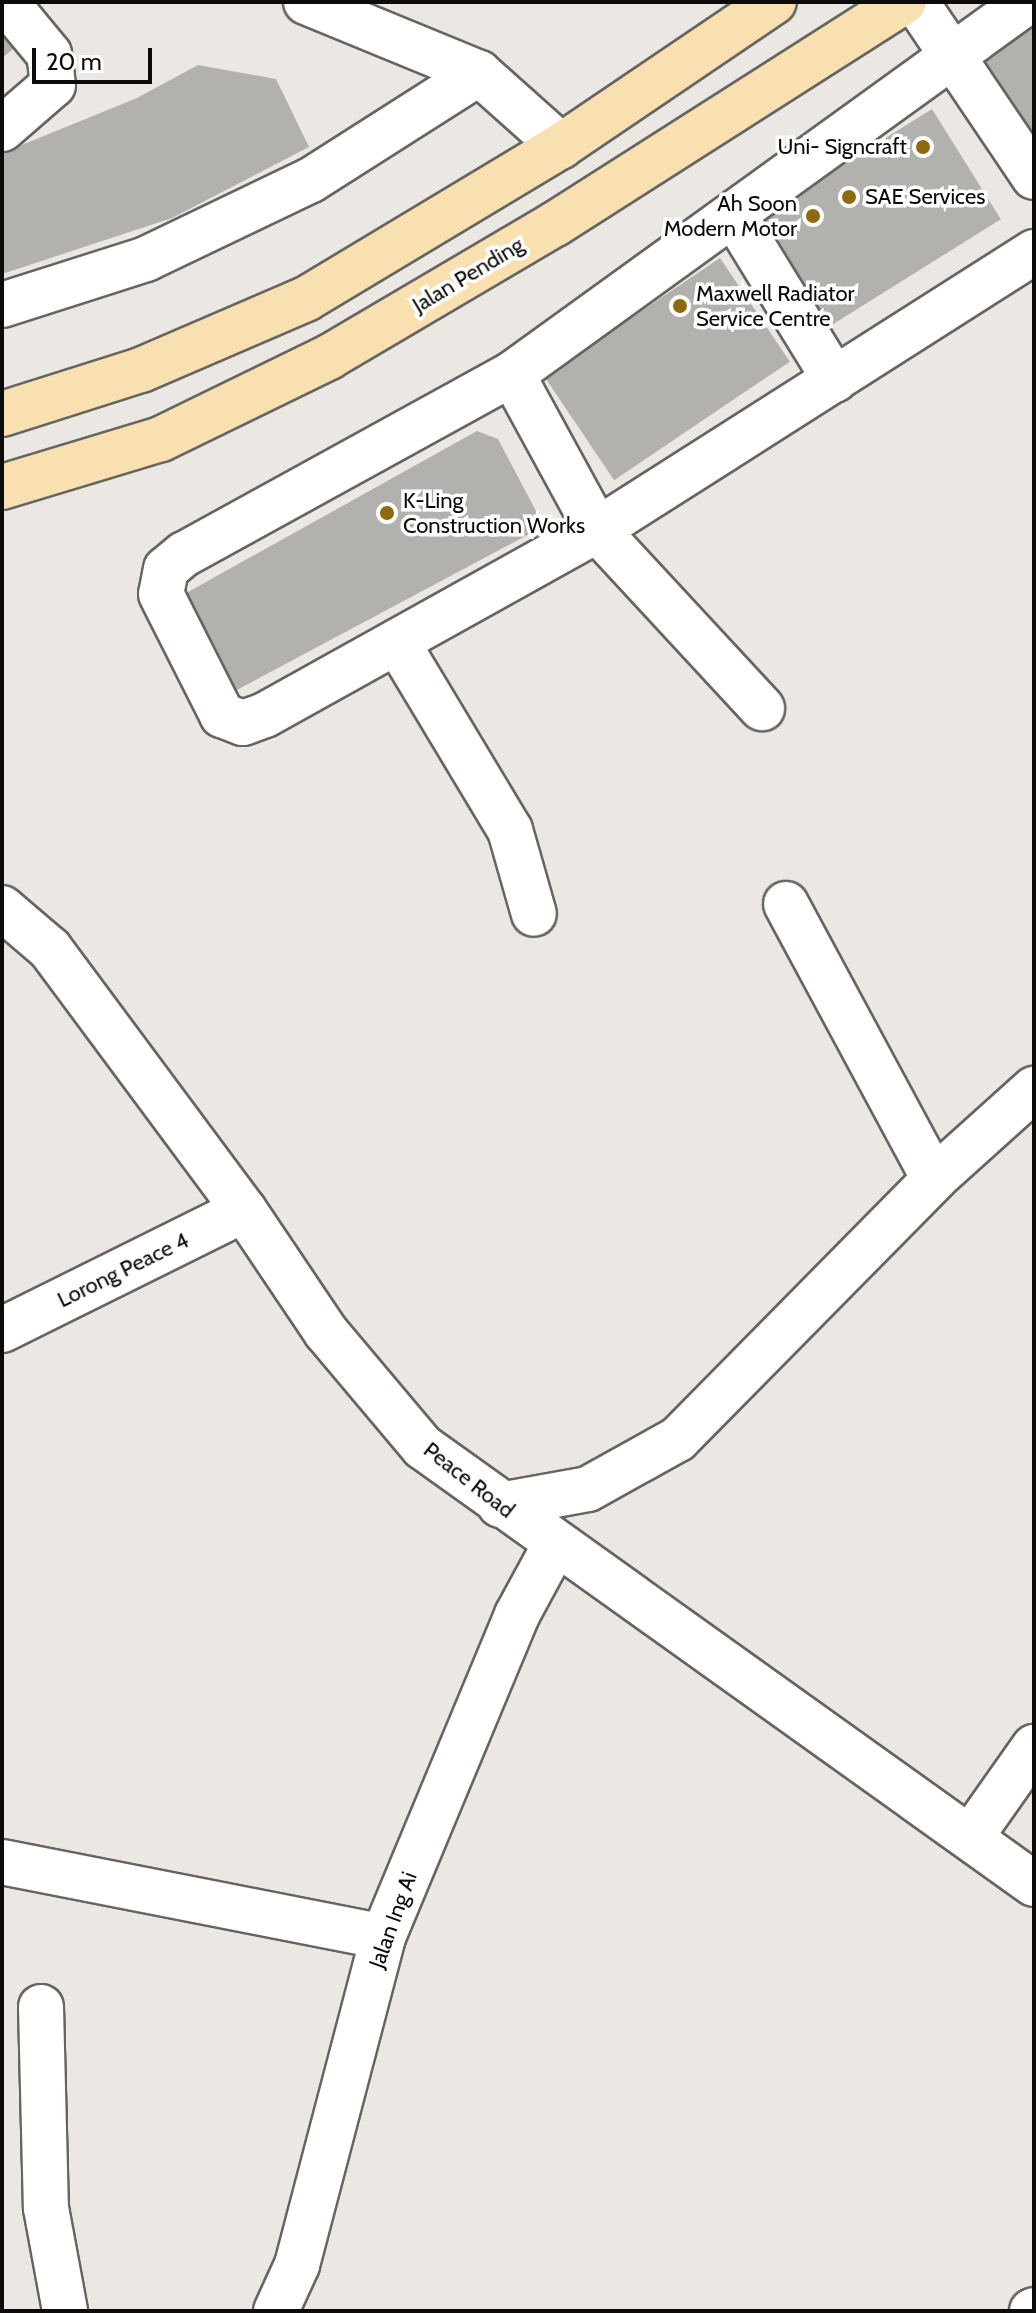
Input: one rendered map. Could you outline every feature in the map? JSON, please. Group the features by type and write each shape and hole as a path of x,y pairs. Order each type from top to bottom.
{"main road":[{"path":"2,414 141,370 306,299 561,146 774,2"},
{"name":"Jalan Pending","path":"2,487 161,439 329,357 555,224 904,2"}],"street":[{"path":"2,129 53,85 49,54 6,2"},
{"path":"306,2 479,73 561,146"},
{"path":"916,2 1034,177"},
{"path":"1027,2 949,54 735,217 512,374 184,554 166,569 161,594 222,715 243,723 397,642 597,530 1034,252"},
{"path":"2,305 146,259 311,180 479,73"},
{"path":"735,217 835,380"},
{"path":"512,374 597,530 762,708"},
{"path":"397,642 510,830 534,914"},
{"path":"786,904 934,1179"},
{"name":"Peace Road","path":"2,908 50,949 244,1210 326,1332 423,1447 555,1545 972,1835 1034,1884"},
{"path":"500,1505 588,1489 678,1439 934,1179 1034,1089"},
{"name":"Lorong Peace 4","path":"2,1330 244,1210"},
{"name":"Jalan Ing Ai","path":"276,2311 297,2265 383,1937 517,1615 555,1545"},
{"path":"972,1835 1034,1747"},
{"path":"2,1862 383,1937"},
{"path":"41,2007 46,2208 65,2311"}],"building":[{"path":"1034,3 1034,165 959,53"},
{"path":"2,27 18,45 2,58"},
{"path":"198,65 276,79 309,147 172,218 2,274 2,153 137,98"},
{"path":"932,109 1001,219 819,333 751,222"},
{"path":"720,258 790,362 614,480 544,377"},
{"path":"477,431 498,439 536,511 535,531 231,693 185,609 188,592"}],"place":[{"name":"Uni- Signcraft","path":"923,147"},
{"name":"SAE Services","path":"849,197"},
{"name":"Ah Soon Modern Motor","path":"813,216"},
{"name":"Maxwell Radiator Service Centre","path":"680,306"},
{"name":"K-Ling Construction Works","path":"387,513"}]}
